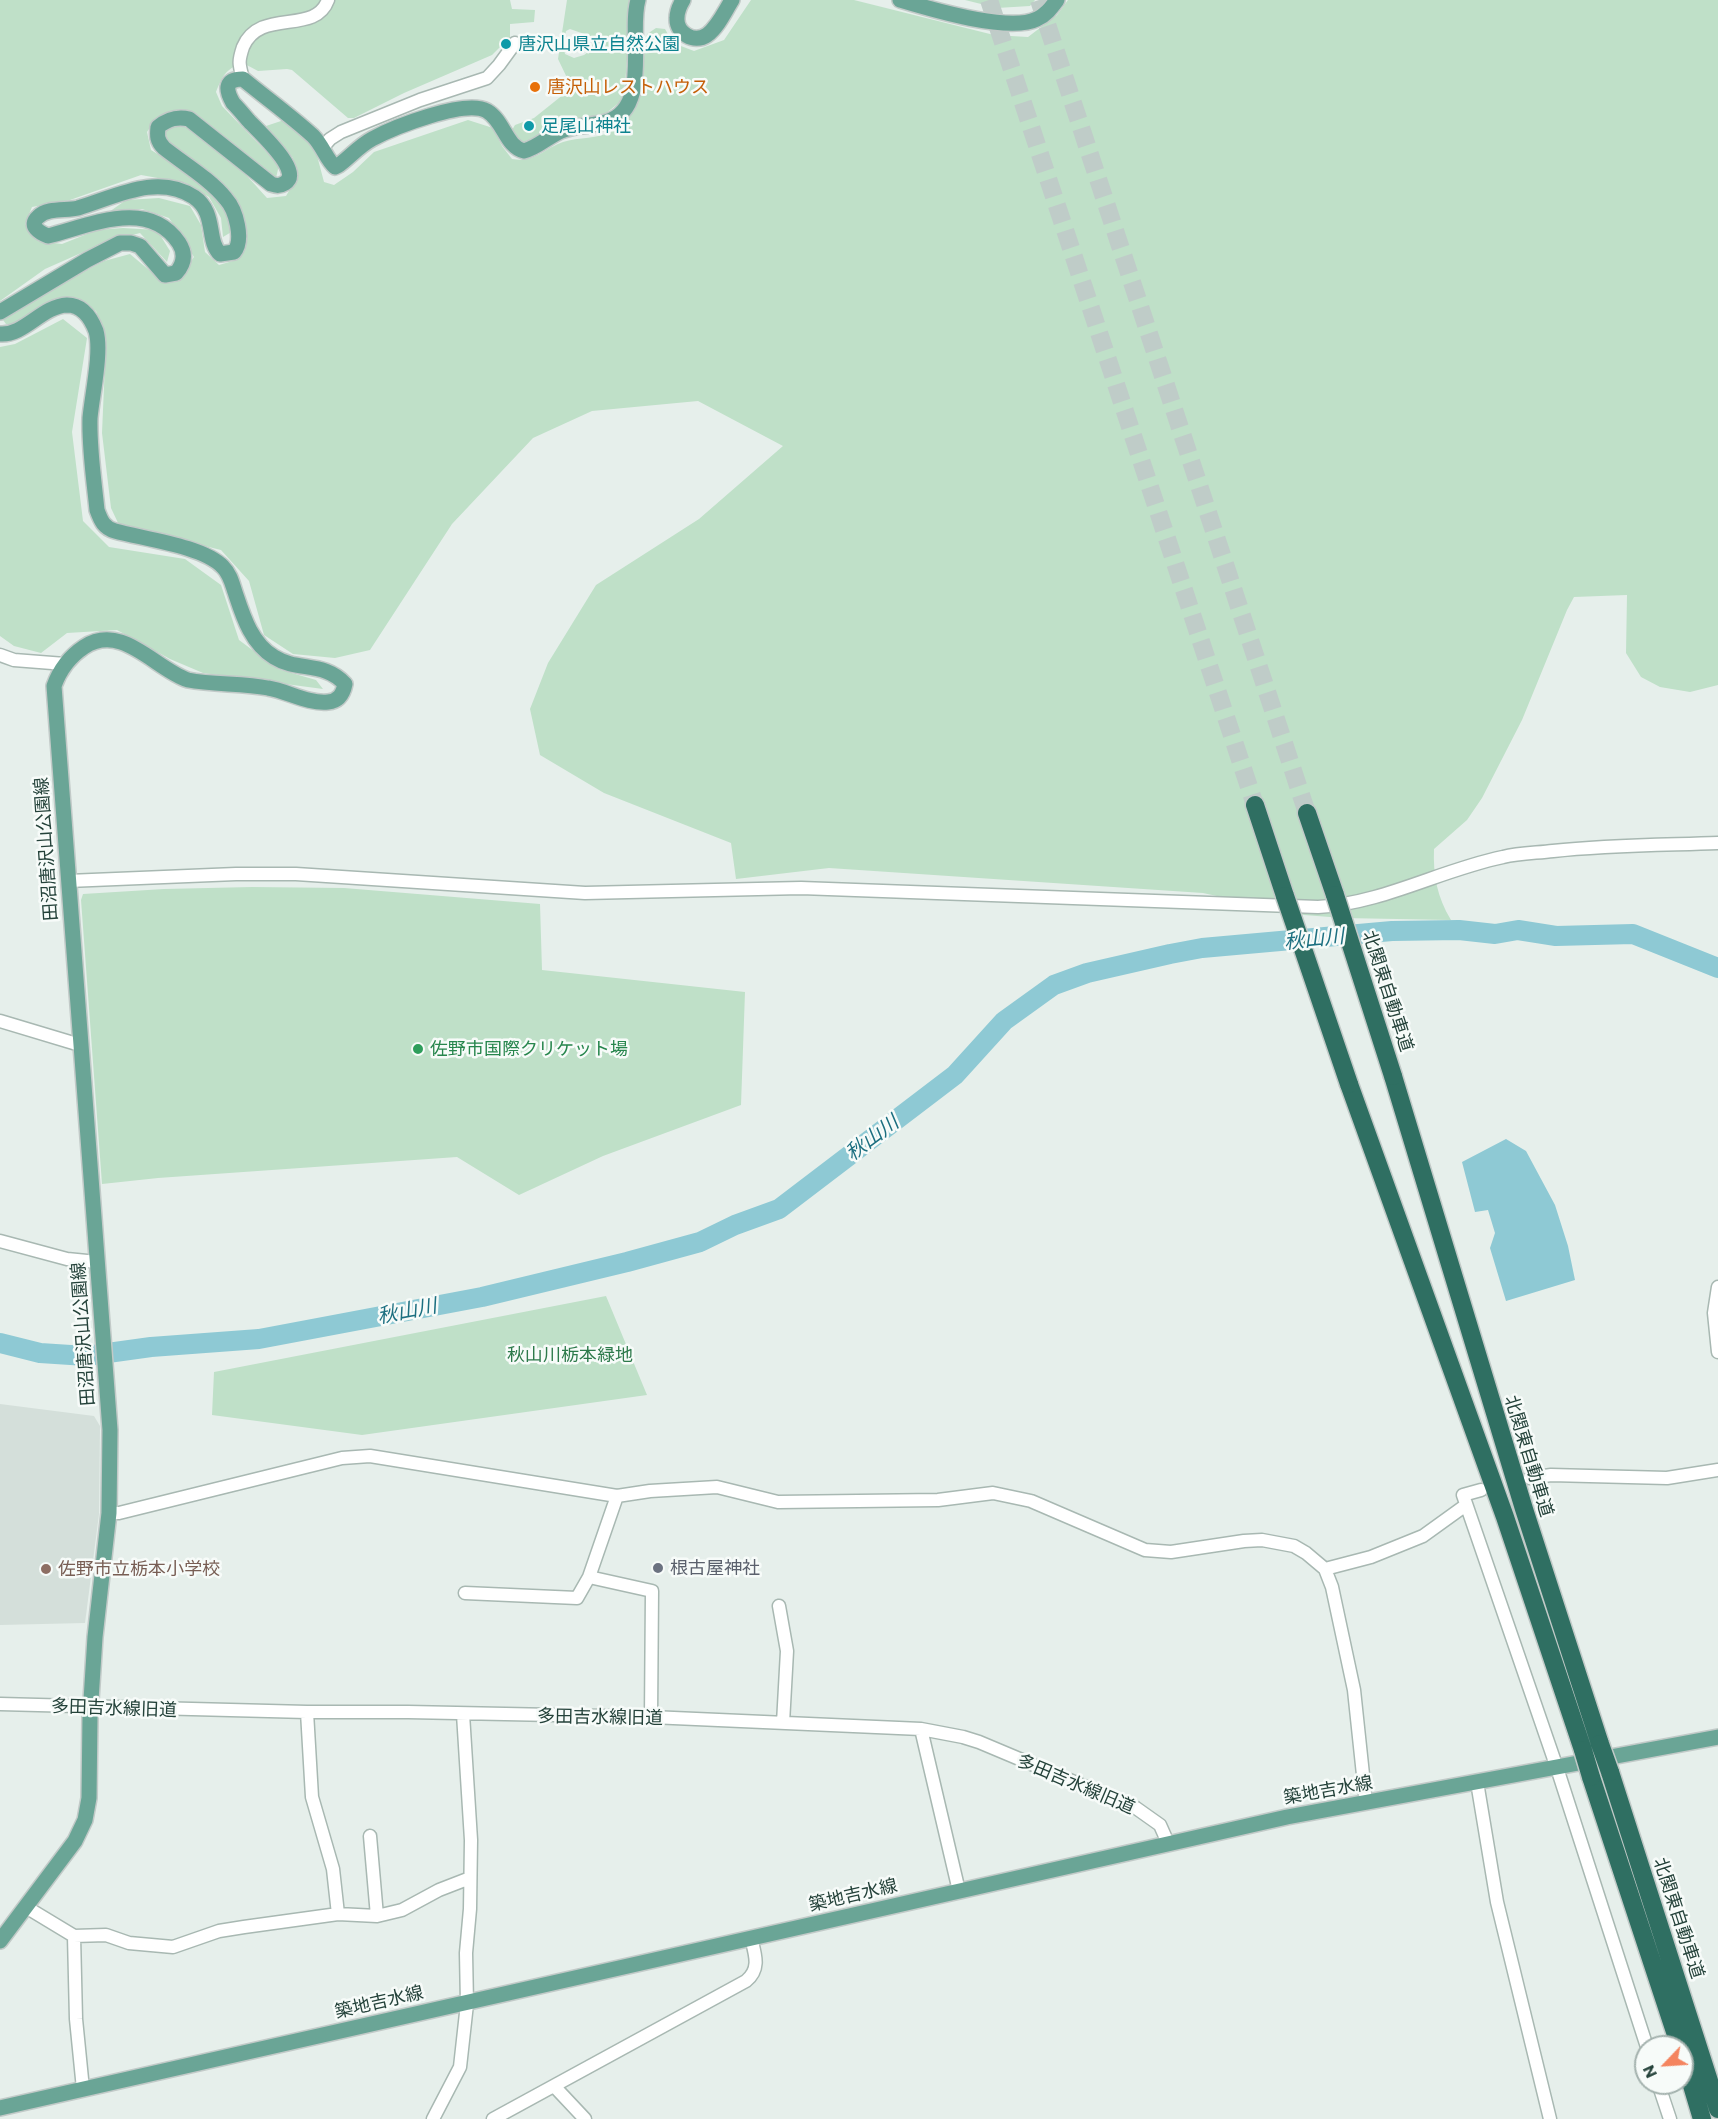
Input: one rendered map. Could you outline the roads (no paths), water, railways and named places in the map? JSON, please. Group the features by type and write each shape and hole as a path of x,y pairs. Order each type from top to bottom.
{"highway":[{"path":"1255,805 1349,1084 1505,1517 1676,2035"},
{"name":"北関東自動車道","path":"1307,813 1393,1076 1517,1487 1718,2109"},
{"path":"1694,2092 1702,2119"}],"main road":[{"path":"0,312 120,243 140,246 165,275 176,273 183,265 181,246 164,227 153,221 113,218 48,236 38,232 34,224 37,217 46,212 75,208 122,192 147,187 183,191 202,205 212,227 215,249 220,254 234,252 239,247 240,239 228,201 164,148 157,137 158,127 162,123 180,117 189,118 271,184 282,185 288,181 291,176 290,169 280,155 232,103 228,94 229,84 233,80 243,79 323,147 331,163 337,166 370,140 392,129 444,113 477,108 493,116 514,146 524,151 561,131 607,122 618,116 633,96 635,9 638,0"},
{"path":"683,0 676,19 680,30 687,36 697,38 705,36 713,28 732,0"},
{"path":"900,0 925,8 1004,24 1037,20 1050,11 1057,0"},
{"name":"田沼唐沢山公園線","path":"0,333 10,333 56,307 67,305 85,312 96,333 97,359 90,420 97,510 102,523 107,529 198,552 212,558 229,573 244,619 261,646 273,657 285,663 324,669 337,675 345,684 344,693 338,700 318,702 272,688 188,680 176,676 141,652 115,640 101,640 88,644 75,652 64,664 54,686 111,1454 109,1514 95,1636 90,1716 89,1798 85,1820 75,1841 0,1941"},
{"name":"築地吉水線","path":"0,2108 1287,1817 1718,1737"}],"street":[{"path":"243,79 238,61 246,40 254,32 269,24 310,18 321,13 328,0"},
{"path":"323,147 341,132 468,82 487,78 516,43"},
{"path":"0,655 14,660 64,664"},
{"path":"68,881 236,874 296,874 585,893 801,888 1318,907 1365,901 1391,894 1450,871 1506,856 1583,848 1718,843"},
{"path":"0,1021 80,1046"},
{"path":"0,1241 67,1259 97,1262"},
{"path":"1718,1287 1714,1313 1718,1352"},
{"path":"109,1514 342,1458 370,1456 617,1496 650,1491 717,1487 778,1502 938,1500 993,1493 1031,1501 1145,1551 1171,1552 1223,1543 1262,1540 1294,1546 1325,1569 1340,1618 1354,1690 1366,1803"},
{"path":"1530,1478 1551,1475 1667,1478 1718,1470"},
{"path":"1481,1490 1463,1495 1557,1768 1643,2035"},
{"path":"465,1593 578,1598 589,1577 617,1496"},
{"path":"1325,1569 1371,1557 1423,1536 1466,1505"},
{"path":"589,1577 652,1591 651,1718"},
{"path":"779,1606 787,1652 783,1723"},
{"name":"多田吉水線旧道","path":"0,1704 92,1708 651,1718 921,1729 979,1742 1136,1808 1161,1825 1168,1843"},
{"path":"307,1712 312,1797 333,1869 338,1914"},
{"path":"433,2119 460,2067 467,2002 470,1812 463,1714"},
{"path":"921,1729 959,1891"},
{"path":"1477,1782 1497,1902 1550,2119"},
{"path":"370,1836 377,1916"},
{"path":"26,1907 74,1936 106,1935 129,1942 173,1947 219,1931 338,1914 377,1916 402,1910 439,1890 470,1878"},
{"path":"74,1936 76,2019 83,2089"},
{"path":"493,2119 746,1981 753,1975 757,1960 751,1938"},
{"path":"554,2086 585,2119"},
{"path":"1662,2095 1670,2119"}],"water":[{"path":"1506,1139 1526,1151 1555,1205 1568,1246 1575,1280 1506,1301 1490,1248 1495,1233 1488,1210 1475,1212 1462,1162"}],"waterway":[{"name":"秋山川","path":"0,1343 40,1353 86,1356 151,1347 259,1339 482,1297 700,1242 735,1225 779,1209 955,1075 1004,1021 1054,985 1087,973 1170,954 1202,948 1392,931 1459,930 1495,934 1518,930 1556,936 1633,934 1718,968"}],"tunnel":[{"path":"989,0 1255,805"},
{"path":"1039,0 1307,813"}],"place":[{"name":"唐沢山県立自然公園","path":"506,44"},
{"name":"唐沢山レストハウス","path":"535,87"},
{"name":"足尾山神社","path":"529,126"},
{"name":"佐野市国際クリケット場","path":"418,1049"},
{"name":"根古屋神社","path":"658,1568"},
{"name":"佐野市立栃本小学校","path":"46,1569"}],"park label":[{"name":"秋山川栃本緑地","path":"570,1355"}]}
